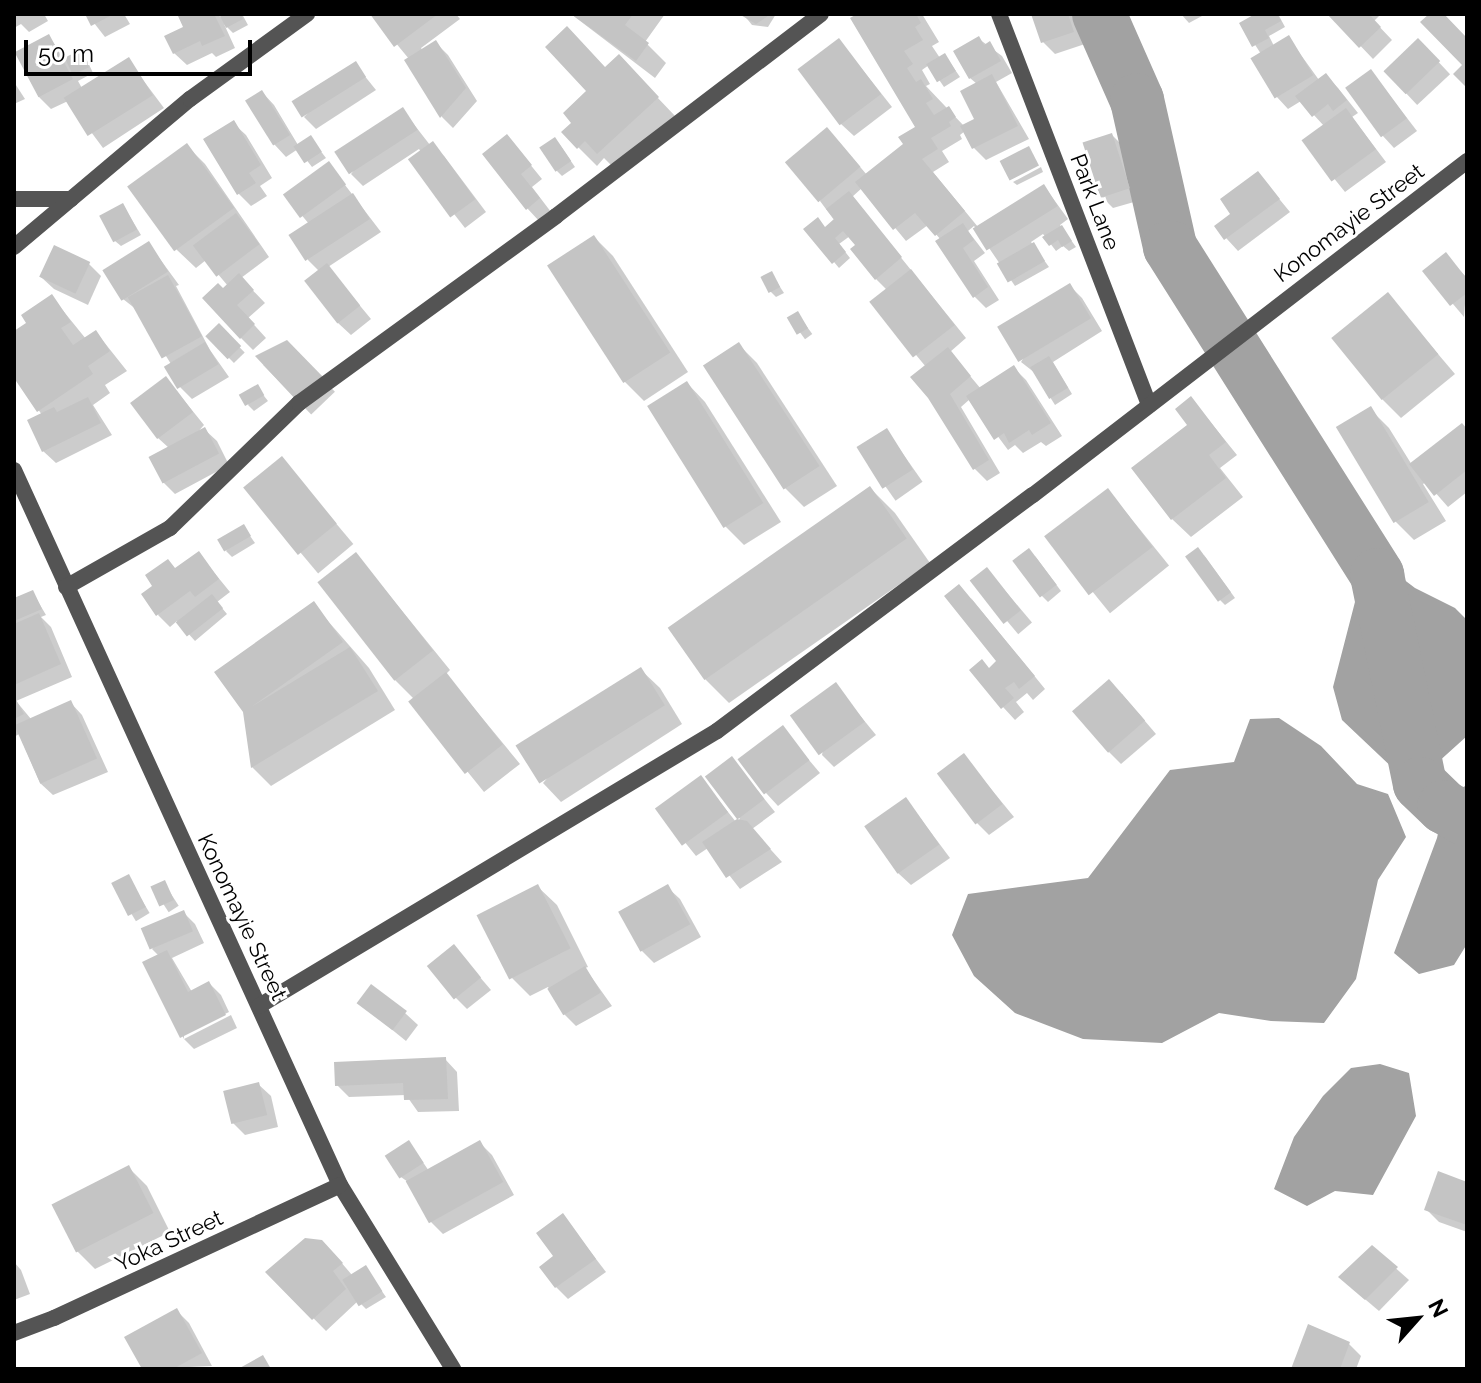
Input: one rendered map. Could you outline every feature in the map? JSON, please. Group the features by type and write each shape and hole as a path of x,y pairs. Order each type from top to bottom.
{"street":[{"path":"14,247 36,225 190,99 307,14"},
{"path":"66,587 170,528 299,403 556,216 821,14"},
{"name":"Park Lane","path":"999,14 1149,405"},
{"name":"Konomayie Street","path":"259,1006 717,731 1467,161"},
{"path":"14,199 71,199"},
{"path":"14,225 36,225"},
{"name":"Konomayie Street","path":"14,470 340,1185 453,1369"},
{"name":"Yoka Street","path":"14,1333 340,1185"}],"shaded area":[{"path":"1386,566 1415,588 1455,608 1467,620 1467,736 1426,773 1416,790 1342,720 1333,687 1356,598"},
{"path":"1279,718 1321,746 1357,784 1388,794 1406,837 1378,880 1356,979 1324,1023 1271,1021 1219,1013 1162,1043 1083,1039 1015,1013 974,976 952,935 968,894 1088,878 1170,770 1234,762 1250,719"},
{"path":"1467,785 1467,944 1454,965 1419,974 1394,953 1437,838 1446,797"},
{"path":"1380,1064 1409,1073 1416,1116 1373,1195 1335,1191 1307,1206 1274,1189 1294,1137 1323,1096 1351,1068"}],"building":[{"path":"85,14 114,14 91,26"},
{"path":"214,14 225,36 202,46 200,41 173,54 164,36 183,27 178,16"},
{"path":"219,14 241,14 243,19 226,28"},
{"path":"370,14 438,14 394,47"},
{"path":"571,14 633,14 625,25 649,43 636,61"},
{"path":"739,14 771,14 756,24"},
{"path":"857,14 916,14 921,23 915,27 923,40 904,51 913,64 907,68 916,82 921,79 933,99 926,103 934,115 949,106 956,117 949,122 951,126 931,138 938,149 922,159 965,211 935,236 915,213 893,230 855,182 903,144 898,137 915,127 850,18"},
{"path":"1031,14 1068,14 1074,32 1041,43"},
{"path":"1255,14 1277,14 1281,21 1265,30 1269,38 1252,47 1239,23"},
{"path":"1327,14 1369,14 1381,27 1359,48"},
{"path":"1429,14 1444,14 1467,38 1467,88 1453,74 1462,65 1420,22"},
{"path":"567,26 605,67 619,54 659,97 597,154 585,141 577,149 561,132 571,123 563,113 586,91 545,47"},
{"path":"49,34 73,79 39,97 15,52"},
{"path":"1289,35 1313,75 1275,98 1250,58"},
{"path":"979,36 984,45 990,41 1001,61 969,79 953,51"},
{"path":"839,38 881,94 840,125 797,69"},
{"path":"1418,38 1440,61 1406,94 1383,71"},
{"path":"436,40 466,88 440,118 404,60"},
{"path":"81,50 89,67 73,75 65,58"},
{"path":"945,53 956,71 937,82 926,64"},
{"path":"129,57 153,95 88,136 64,98"},
{"path":"356,61 366,77 302,117 292,101"},
{"path":"1371,69 1407,118 1381,137 1345,88"},
{"path":"1326,73 1347,100 1333,111 1328,104 1312,117 1295,96"},
{"path":"992,74 1018,126 972,149 960,126 974,119 960,91"},
{"path":"262,90 290,135 273,146 245,101"},
{"path":"403,107 418,130 349,174 334,152"},
{"path":"1346,108 1376,149 1331,182 1302,140"},
{"path":"234,120 261,165 249,173 256,183 237,195 203,139"},
{"path":"827,127 860,167 818,202 785,162"},
{"path":"1112,133 1130,188 1100,198 1083,143"},
{"path":"507,134 532,165 521,174 540,198 526,210 482,154"},
{"path":"311,135 322,152 304,163 293,146"},
{"path":"555,137 571,161 555,172 539,148"},
{"path":"433,141 475,199 450,217 408,159"},
{"path":"187,143 234,208 174,251 127,186"},
{"path":"1029,146 1039,166 1010,181 1000,161"},
{"path":"329,161 346,184 300,218 283,195"},
{"path":"1258,171 1280,199 1224,240 1214,226 1230,214 1220,199"},
{"path":"1044,184 1058,206 987,251 973,229"},
{"path":"849,191 902,257 875,280 850,249 855,245 843,231 835,238 846,252 832,264 803,229 818,217 825,227 834,219 826,209"},
{"path":"353,193 370,219 305,261 288,235"},
{"path":"123,203 137,229 113,242 99,216"},
{"path":"236,213 259,244 216,277 193,245"},
{"path":"963,223 974,240 963,248 988,287 973,298 935,241"},
{"path":"1062,225 1072,241 1062,247 1058,240 1049,246 1042,237"},
{"path":"594,235 670,352 623,383 547,265"},
{"path":"149,241 168,272 121,301 102,270"},
{"path":"1034,242 1045,261 1008,283 997,264"},
{"path":"54,245 90,262 75,294 39,277"},
{"path":"1446,252 1467,279 1467,293 1450,306 1422,271"},
{"path":"327,263 360,306 337,323 304,281"},
{"path":"911,269 955,325 913,358 869,302"},
{"path":"772,271 780,287 769,293 760,277"},
{"path":"239,273 254,290 237,305 255,324 240,339 202,298 218,283 223,288"},
{"path":"168,275 202,336 162,359 128,297"},
{"path":"1070,283 1091,318 1018,362 997,327"},
{"path":"1388,292 1438,354 1382,400 1331,338"},
{"path":"52,294 71,322 61,328 73,345 96,330 110,351 88,366 93,374 37,412 14,378 14,331 26,323 21,315"},
{"path":"798,311 808,328 797,335 787,318"},
{"path":"219,323 241,346 228,359 205,336"},
{"path":"287,340 325,379 299,403 255,356"},
{"path":"205,342 218,364 177,389 164,367"},
{"path":"739,342 820,466 784,490 703,365"},
{"path":"948,347 971,376 950,394 989,460 973,470 928,398 910,377"},
{"path":"1049,356 1068,388 1049,399 1030,367"},
{"path":"1014,365 1051,423 1032,435 1029,430 1009,443 1004,433 994,440 966,396"},
{"path":"166,376 193,412 157,439 130,403"},
{"path":"687,381 763,503 723,528 647,406"},
{"path":"258,384 264,395 245,406 239,395"},
{"path":"1191,396 1226,442 1209,455 1226,478 1171,520 1131,468 1187,425 1175,409"},
{"path":"88,397 101,423 42,452 27,420 54,407 57,412"},
{"path":"1371,406 1429,502 1394,523 1336,427"},
{"path":"1462,423 1467,429 1467,470 1434,496 1409,464"},
{"path":"205,427 219,453 163,484 148,457"},
{"path":"887,428 913,470 882,489 856,447"},
{"path":"282,456 337,524 298,555 243,487"},
{"path":"870,486 907,538 704,680 668,628"},
{"path":"1108,488 1153,547 1089,595 1044,536"},
{"path":"244,524 251,536 224,552 217,540"},
{"path":"1198,547 1231,592 1218,602 1185,556"},
{"path":"1029,548 1057,585 1040,597 1012,561"},
{"path":"199,551 219,579 195,597 190,591 156,616 141,594 152,586 145,575 168,559 175,568"},
{"path":"356,552 433,651 394,681 317,582"},
{"path":"987,567 1021,610 1004,624 970,581"},
{"path":"959,584 1035,676 1019,689 1014,682 1005,688 1014,698 1001,709 969,670 982,659 989,668 996,661 944,596"},
{"path":"33,590 42,609 14,621 14,598"},
{"path":"212,594 223,608 187,637 176,622"},
{"path":"314,601 343,642 251,707 350,647 378,691 251,768 243,712 214,672"},
{"path":"39,613 61,664 14,685 14,624"},
{"path":"641,667 665,705 539,784 515,745"},
{"path":"446,672 503,744 465,774 408,702"},
{"path":"1109,679 1145,721 1108,753 1072,711"},
{"path":"836,682 865,722 819,755 790,716"},
{"path":"14,696 24,714 14,719"},
{"path":"71,700 97,758 40,784 14,725"},
{"path":"783,725 809,760 764,794 737,759"},
{"path":"964,753 1003,804 975,825 937,773"},
{"path":"732,756 764,799 737,820 705,776"},
{"path":"701,775 728,812 682,846 655,809"},
{"path":"906,797 939,845 897,874 864,826"},
{"path":"737,819 747,821 771,849 726,878 702,842"},
{"path":"129,874 146,907 128,916 111,883"},
{"path":"165,880 174,900 159,907 150,887"},
{"path":"538,884 571,948 509,979 477,915"},
{"path":"668,884 690,924 640,952 618,912"},
{"path":"184,910 193,931 150,950 141,928"},
{"path":"454,944 481,977 454,999 427,966"},
{"path":"167,950 188,992 209,981 226,1015 180,1038 142,962"},
{"path":"585,966 601,993 563,1015 547,989"},
{"path":"371,984 407,1011 392,1030 357,1003"},
{"path":"446,1057 448,1099 404,1100 403,1083 335,1086 334,1062"},
{"path":"259,1082 267,1115 231,1124 223,1091"},
{"path":"409,1140 424,1163 399,1178 385,1156"},
{"path":"480,1140 503,1182 429,1223 406,1181"},
{"path":"129,1165 154,1213 76,1253 51,1204"},
{"path":"1438,1171 1467,1182 1467,1225 1424,1210"},
{"path":"563,1213 596,1259 555,1288 539,1267 553,1256 536,1233"},
{"path":"305,1238 322,1240 343,1263 333,1271 346,1289 312,1320 265,1272"},
{"path":"1372,1245 1398,1267 1365,1300 1338,1277"},
{"path":"366,1265 382,1291 359,1306 342,1280"},
{"path":"177,1308 202,1353 173,1369 142,1369 124,1337"},
{"path":"1308,1324 1350,1342 1340,1369 1291,1369"},
{"path":"263,1355 271,1369 238,1369"}],"waterway":[{"path":"1099,14 1137,100 1170,247 1377,575 1420,784 1444,807 1467,820"}]}
